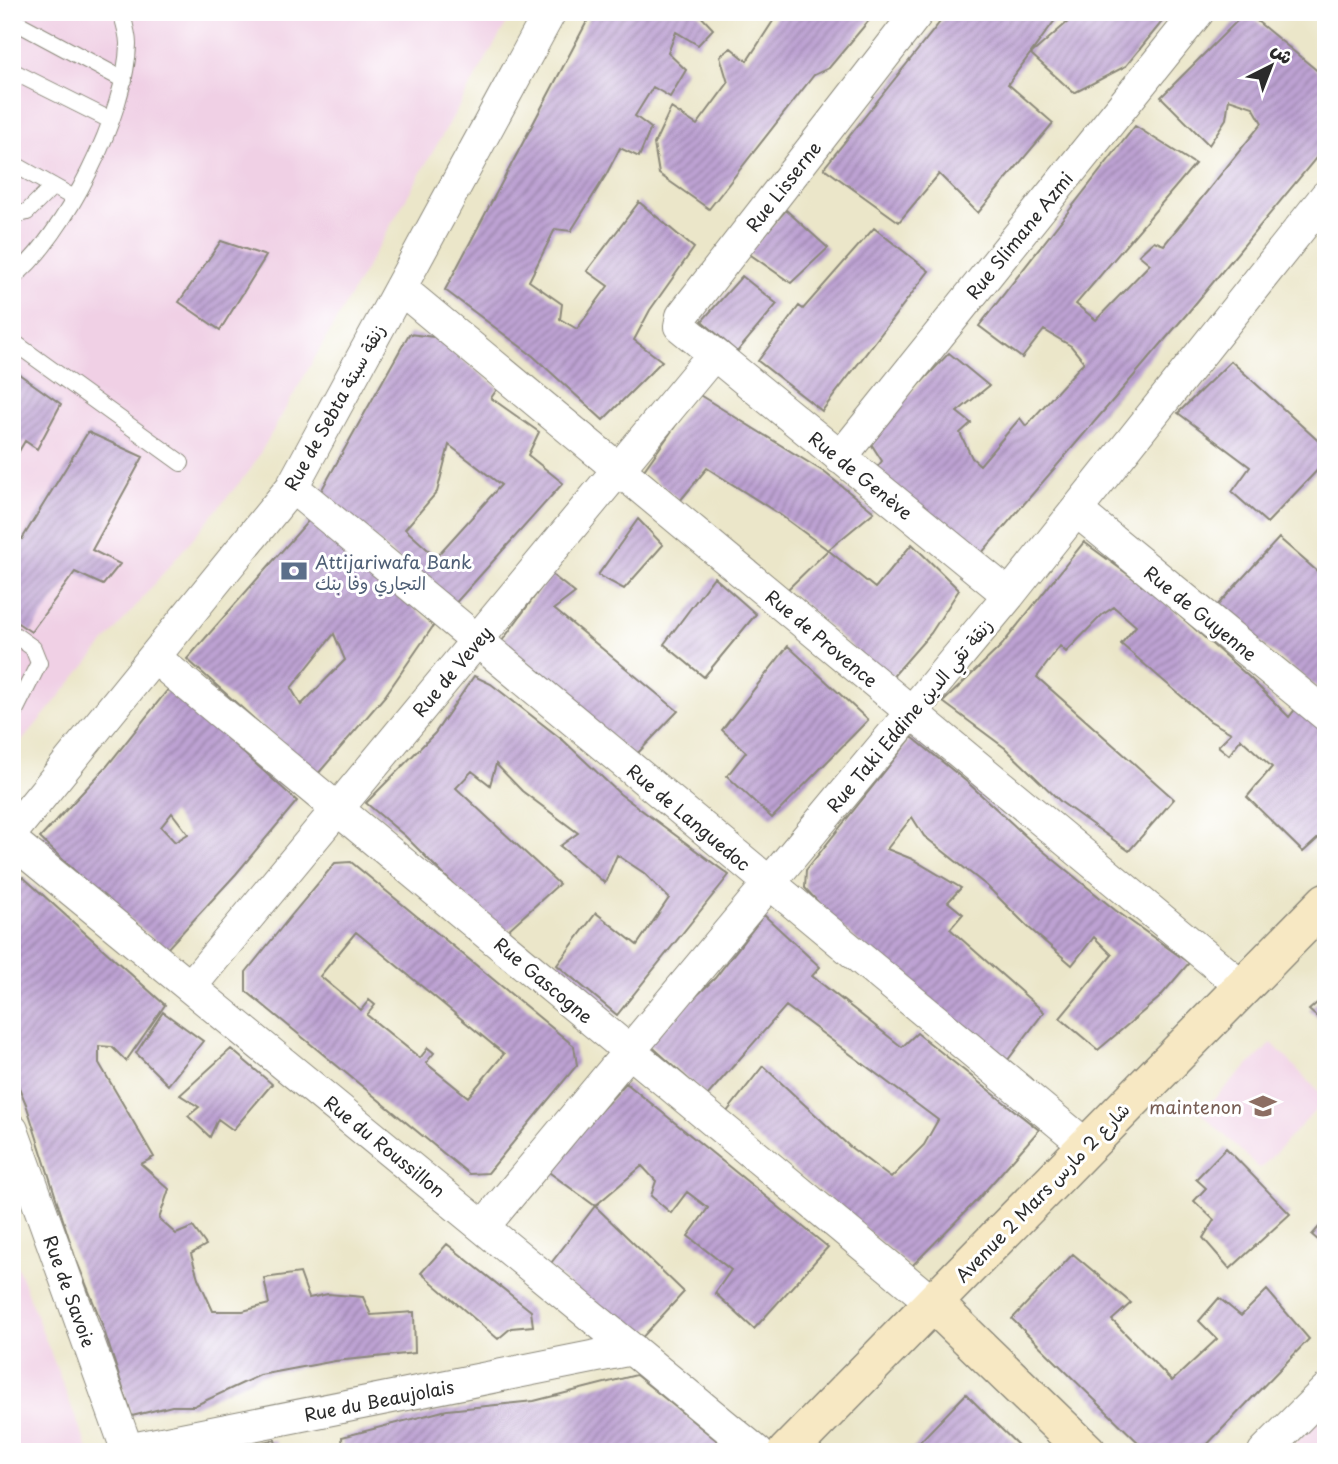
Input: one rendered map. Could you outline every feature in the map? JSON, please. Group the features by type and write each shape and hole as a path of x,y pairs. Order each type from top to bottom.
{"main road":[{"name":"Avenue 2 Mars شارع 2 مارس","path":"787,1452 1326,902"},
{"path":"933,1304 1087,1452"}],"street":[{"name":"Rue de Sebta زنقة سبتة","path":"12,832 292,487 550,12"},
{"name":"Rue Lisserne","path":"713,355 683,331 680,327 682,316 918,12"},
{"name":"Rue Slimane Azmi","path":"840,458 1198,12"},
{"name":"Rue Taki Eddine زنقة تقي الدين","path":"483,1227 1009,595 1326,196"},
{"name":"Rue de Provence","path":"400,288 1243,988"},
{"name":"Rue de Genève","path":"713,355 1009,595"},
{"name":"Rue de Vevey","path":"190,987 713,355"},
{"name":"Rue de Languedoc","path":"292,487 1087,1146"},
{"name":"Rue de Guyenne","path":"1077,511 1326,715"},
{"name":"Rue Gascogne","path":"154,657 933,1304"},
{"name":"Rue du Roussillon","path":"12,841 757,1452"},
{"name":"Rue de Savoie","path":"12,1130 127,1451"},
{"name":"Rue du Beaujolais","path":"127,1451 632,1349"},
{"path":"1264,1452 1326,1390"}],"lane":[{"path":"12,278 57,228 96,160 124,80 128,43 121,12"},
{"path":"12,20 124,80"},
{"path":"12,71 110,120"},
{"path":"12,163 74,198"},
{"path":"12,216 27,212 53,186"},
{"path":"12,341 181,463"},
{"path":"12,633 33,648 39,663 12,717"}],"shaded area":[{"path":"12,12 513,12 251,469 12,753"},
{"name":"maintenon","path":"1272,1043 1326,1099 1260,1169 1200,1112"},
{"path":"12,1253 89,1452 12,1452"},
{"path":"1326,1413 1326,1452 1286,1452"}],"building":[{"path":"592,12 697,12 713,29 698,45 676,32 668,53 686,70 670,97 653,87 635,116 651,128 639,157 620,148 571,231 555,229 529,281 562,304 560,319 577,329 608,286 587,271 639,202 694,248 650,310 634,340 662,361 603,420 533,356 445,290"},
{"path":"779,12 876,12 829,68 814,75 709,209 659,174 654,144 671,108 697,125 728,83 720,56 731,48 747,61"},
{"path":"948,12 1061,12 1008,84 1053,123 978,213 939,174 899,222 824,168"},
{"path":"1084,12 1170,12 1126,66 1074,93 1031,54 1070,20"},
{"path":"1246,12 1326,78 1326,146 1186,315 981,554 874,471 882,461 868,439 949,353 989,386 957,412 971,423 960,433 972,458 980,465 1020,418 1026,426 1084,362 1071,346 1044,330 1022,358 979,326 1135,126 1195,164 1076,304 1096,320 1150,264 1139,255 1154,241 1164,245 1262,123 1253,107 1229,99 1226,119 1209,145 1161,97"},
{"path":"786,210 828,248 791,283 748,253"},
{"path":"874,228 929,271 822,411 758,361 799,306 803,309"},
{"path":"221,241 266,256 220,330 179,302"},
{"path":"742,276 777,304 737,352 702,321"},
{"path":"409,334 434,337 498,388 491,398 539,432 528,455 563,483 452,607 321,491","holes":["449,445 501,485 436,557 405,529 437,492"]},
{"path":"1231,361 1326,448 1326,461 1267,523 1232,492 1250,467 1178,413"},
{"path":"12,369 61,404 37,449 25,441 12,463"},
{"path":"698,394 824,472 874,512 828,550 779,514 707,468 680,501 644,470"},
{"path":"88,432 143,457 92,550 120,564 103,585 75,572 31,632 12,619 12,535 22,539"},
{"path":"638,519 663,545 624,589 598,575"},
{"path":"309,520 434,625 385,696 317,775 187,659","holes":["334,634 345,660 301,705 291,688"]},
{"path":"1279,538 1326,579 1326,695 1216,607"},
{"path":"1084,542 1160,598 1249,677 1289,717 1297,707 1326,730 1326,831 1303,852 1247,797 1272,767 1241,739 1229,755 1218,746 1231,733 1210,721 1121,644 1136,626 1114,607 1102,615 1066,652 1060,646 1037,677 1174,799 1129,851 1061,802 1005,748 943,702 1001,646"},
{"path":"912,544 959,590 931,633 889,681 788,589 828,550 875,588"},
{"path":"551,574 575,593 554,609 678,711 634,757 502,641"},
{"path":"714,577 756,614 704,677 664,644"},
{"path":"788,646 868,720 772,818 727,776 746,752 722,730"},
{"path":"474,676 491,684 564,741 620,794 729,875 617,1015 557,965 596,913 637,945 669,898 644,873 617,855 605,883 560,846 578,833 522,791 496,764 490,785 472,771 456,788 559,884 507,931 470,901 405,836 366,803 435,733"},
{"path":"170,687 297,801 236,874 167,949 97,892 40,838 107,766","holes":["172,813 188,834 175,842 161,827"]},
{"path":"912,737 1115,910 1189,963 1159,998 1098,1050 1060,1018 1112,955 1094,937 1072,965 1028,927 987,886 924,836 912,817 887,849 912,859 961,888 948,902 963,914 950,929 1044,1012 1004,1065 839,925 805,888 806,870"},
{"path":"351,862 574,1046 577,1065 488,1173 469,1174 246,991 246,972 335,863","holes":["356,932 504,1054 468,1097 426,1063 434,1053 428,1048 420,1058 367,1015 375,1005 369,1000 361,1010 320,976"]},
{"path":"23,877 165,1005 126,1061 112,1047 99,1046 99,1063 154,1157 141,1164 169,1189 159,1219 176,1234 193,1227 206,1245 191,1254 198,1278 213,1311 243,1311 269,1304 264,1278 300,1273 309,1298 328,1294 363,1297 371,1315 414,1312 415,1353 335,1361 260,1375 194,1406 172,1406 132,1416 101,1321 75,1257 26,1104 12,1071 12,889"},
{"path":"764,915 820,967 812,976 902,1047 917,1033 1039,1130 979,1198 911,1267 726,1113 763,1066 849,1146 891,1178 924,1145 938,1120 786,1006 707,1096 648,1043 715,978"},
{"path":"1326,995 1326,1025 1309,1010"},
{"path":"163,1012 203,1041 168,1085 136,1053"},
{"path":"231,1049 272,1084 233,1130 218,1119 210,1137 188,1116 199,1107 180,1095"},
{"path":"626,1083 828,1247 754,1329 715,1293 731,1270 688,1236 708,1208 687,1192 671,1213 651,1196 656,1181 642,1166 595,1206 546,1170"},
{"path":"1226,1148 1290,1214 1230,1269 1203,1238 1214,1220 1194,1201 1206,1188 1196,1179"},
{"path":"595,1206 684,1292 639,1341 548,1267"},
{"path":"1326,1219 1326,1247 1312,1235"},
{"path":"447,1244 531,1311 533,1326 511,1328 498,1339 421,1273"},
{"path":"1073,1254 1131,1303 1112,1320 1172,1381 1217,1339 1199,1321 1219,1298 1241,1316 1267,1290 1309,1339 1200,1452 1148,1452 1012,1319"},
{"path":"636,1375 721,1444 720,1452 343,1452 342,1437 447,1410 534,1401"},
{"path":"966,1394 991,1419 1025,1452 910,1452"},
{"path":"275,1440 278,1452 213,1452 213,1450"}],"place":[{"name":"Attijariwafa Bank التجاري وفا بنك","path":"294,571"},
{"name":"maintenon","path":"1263,1106"}]}
